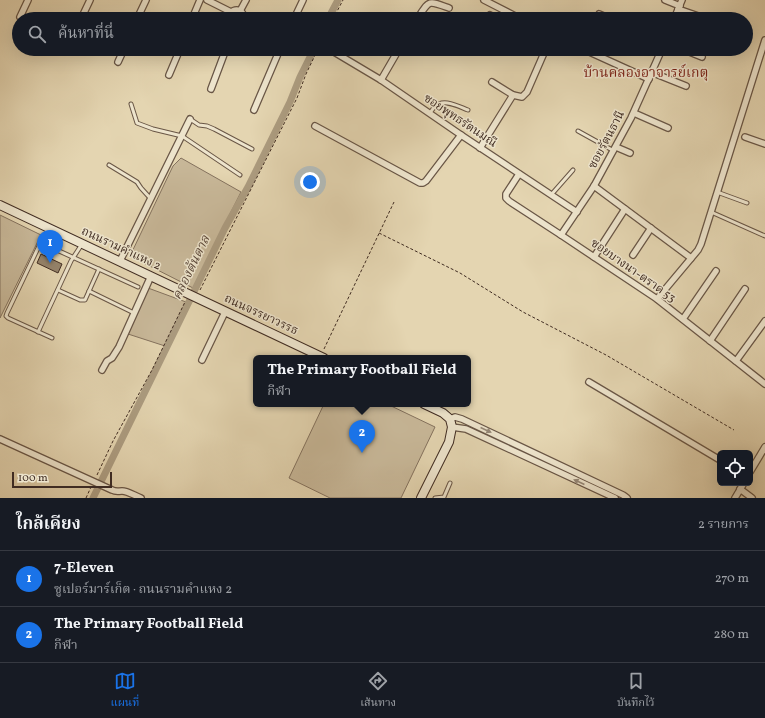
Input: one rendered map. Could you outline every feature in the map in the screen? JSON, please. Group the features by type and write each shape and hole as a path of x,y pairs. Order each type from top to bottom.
{"main road":[{"name":"ถนนรามคำแหง 2","path":"0,205 192,296"},
{"name":"ถนนจรรยาวรรธ","path":"192,296 309,355"},
{"path":"421,498 449,442 451,423 443,413 430,407"}],"street":[{"path":"22,12 28,0"},
{"path":"84,12 90,0"},
{"path":"140,12 146,0"},
{"path":"195,12 200,0"},
{"path":"207,0 231,12 235,10 240,11 246,0"},
{"path":"297,12 303,0"},
{"path":"484,0 507,12"},
{"path":"665,0 680,5 694,12"},
{"path":"421,12 429,2 449,8"},
{"path":"657,299 698,250 701,244 765,40"},
{"path":"118,62 121,56"},
{"path":"169,75 177,56"},
{"path":"211,89 223,56"},
{"path":"254,110 277,56"},
{"name":"ซอยพุทธรัตนมณี","path":"341,56 381,80 577,212"},
{"path":"381,80 395,56"},
{"path":"492,82 513,95 522,97 527,92 543,56"},
{"path":"598,56 649,79"},
{"name":"ซอยรัตนธานี","path":"561,235 594,186 615,149 634,113 659,56"},
{"path":"652,72 686,86"},
{"path":"480,148 513,95"},
{"path":"634,113 668,128"},
{"path":"120,261 190,119"},
{"path":"316,126 420,183 426,181 461,135"},
{"path":"745,137 765,144"},
{"path":"615,149 630,153"},
{"name":"ซอยบางนา-ตราด 53","path":"519,174 506,194 508,201 657,299 765,384"},
{"path":"594,186 691,258"},
{"path":"594,257 625,209"},
{"path":"633,255 651,228"},
{"path":"683,319 716,271"},
{"path":"102,370 106,360 112,358 119,347 151,276"},
{"path":"710,341 745,289"},
{"path":"202,360 225,312"},
{"path":"736,361 765,321"},
{"path":"588,382 717,458"},
{"path":"615,498 451,423 455,417 462,419 557,463 627,498"},
{"path":"0,439 112,490 117,492 124,491 141,498"},
{"path":"753,467 765,449"},
{"path":"735,498 742,486"},
{"path":"740,489 752,498"}],"lane":[{"path":"430,114 440,103 456,105 468,110"},
{"path":"131,104 137,123 152,129 182,136 240,175"},
{"path":"190,119 199,125 214,129 252,149"},
{"path":"578,130 615,149"},
{"path":"109,165 137,182 151,199"},
{"path":"551,195 574,170"},
{"path":"717,192 747,203"},
{"path":"711,212 765,236"},
{"path":"52,338 6,316 40,246 44,244 138,287"},
{"path":"38,332 74,257 82,244"},
{"path":"58,290 80,300 85,300 99,269"},
{"path":"89,291 134,313"},
{"path":"554,470 557,463"},
{"path":"435,498 444,497 450,483"}],"path":[{"path":"337,12 343,0"},
{"path":"86,498 113,441 152,370 184,305 192,296 297,98 315,56"},
{"path":"323,355 394,202"},
{"path":"379,233 460,273 523,312 606,355 734,430"}],"shaded area":[{"path":"181,158 241,192 193,288 130,256 173,166"},
{"path":"0,215 41,235 0,318"},
{"path":"148,288 186,302 165,346 128,334"},
{"path":"323,407 393,407 435,427 401,498 330,498 289,478"}],"building":[{"path":"41,254 62,264 58,273 37,263"}],"waterway":[{"name":"คลองต้นตาล","path":"332,12 338,0"},
{"name":"คลองต้นตาล","path":"93,498 225,228 248,187 290,102 310,56"}],"place":[{"name":"7-Eleven","path":"50,263"},
{"name":"The Primary Football Field","path":"362,453"}],"district":[{"name":"บ้านคลองอาจารย์เกตุ","path":"646,73"}]}
